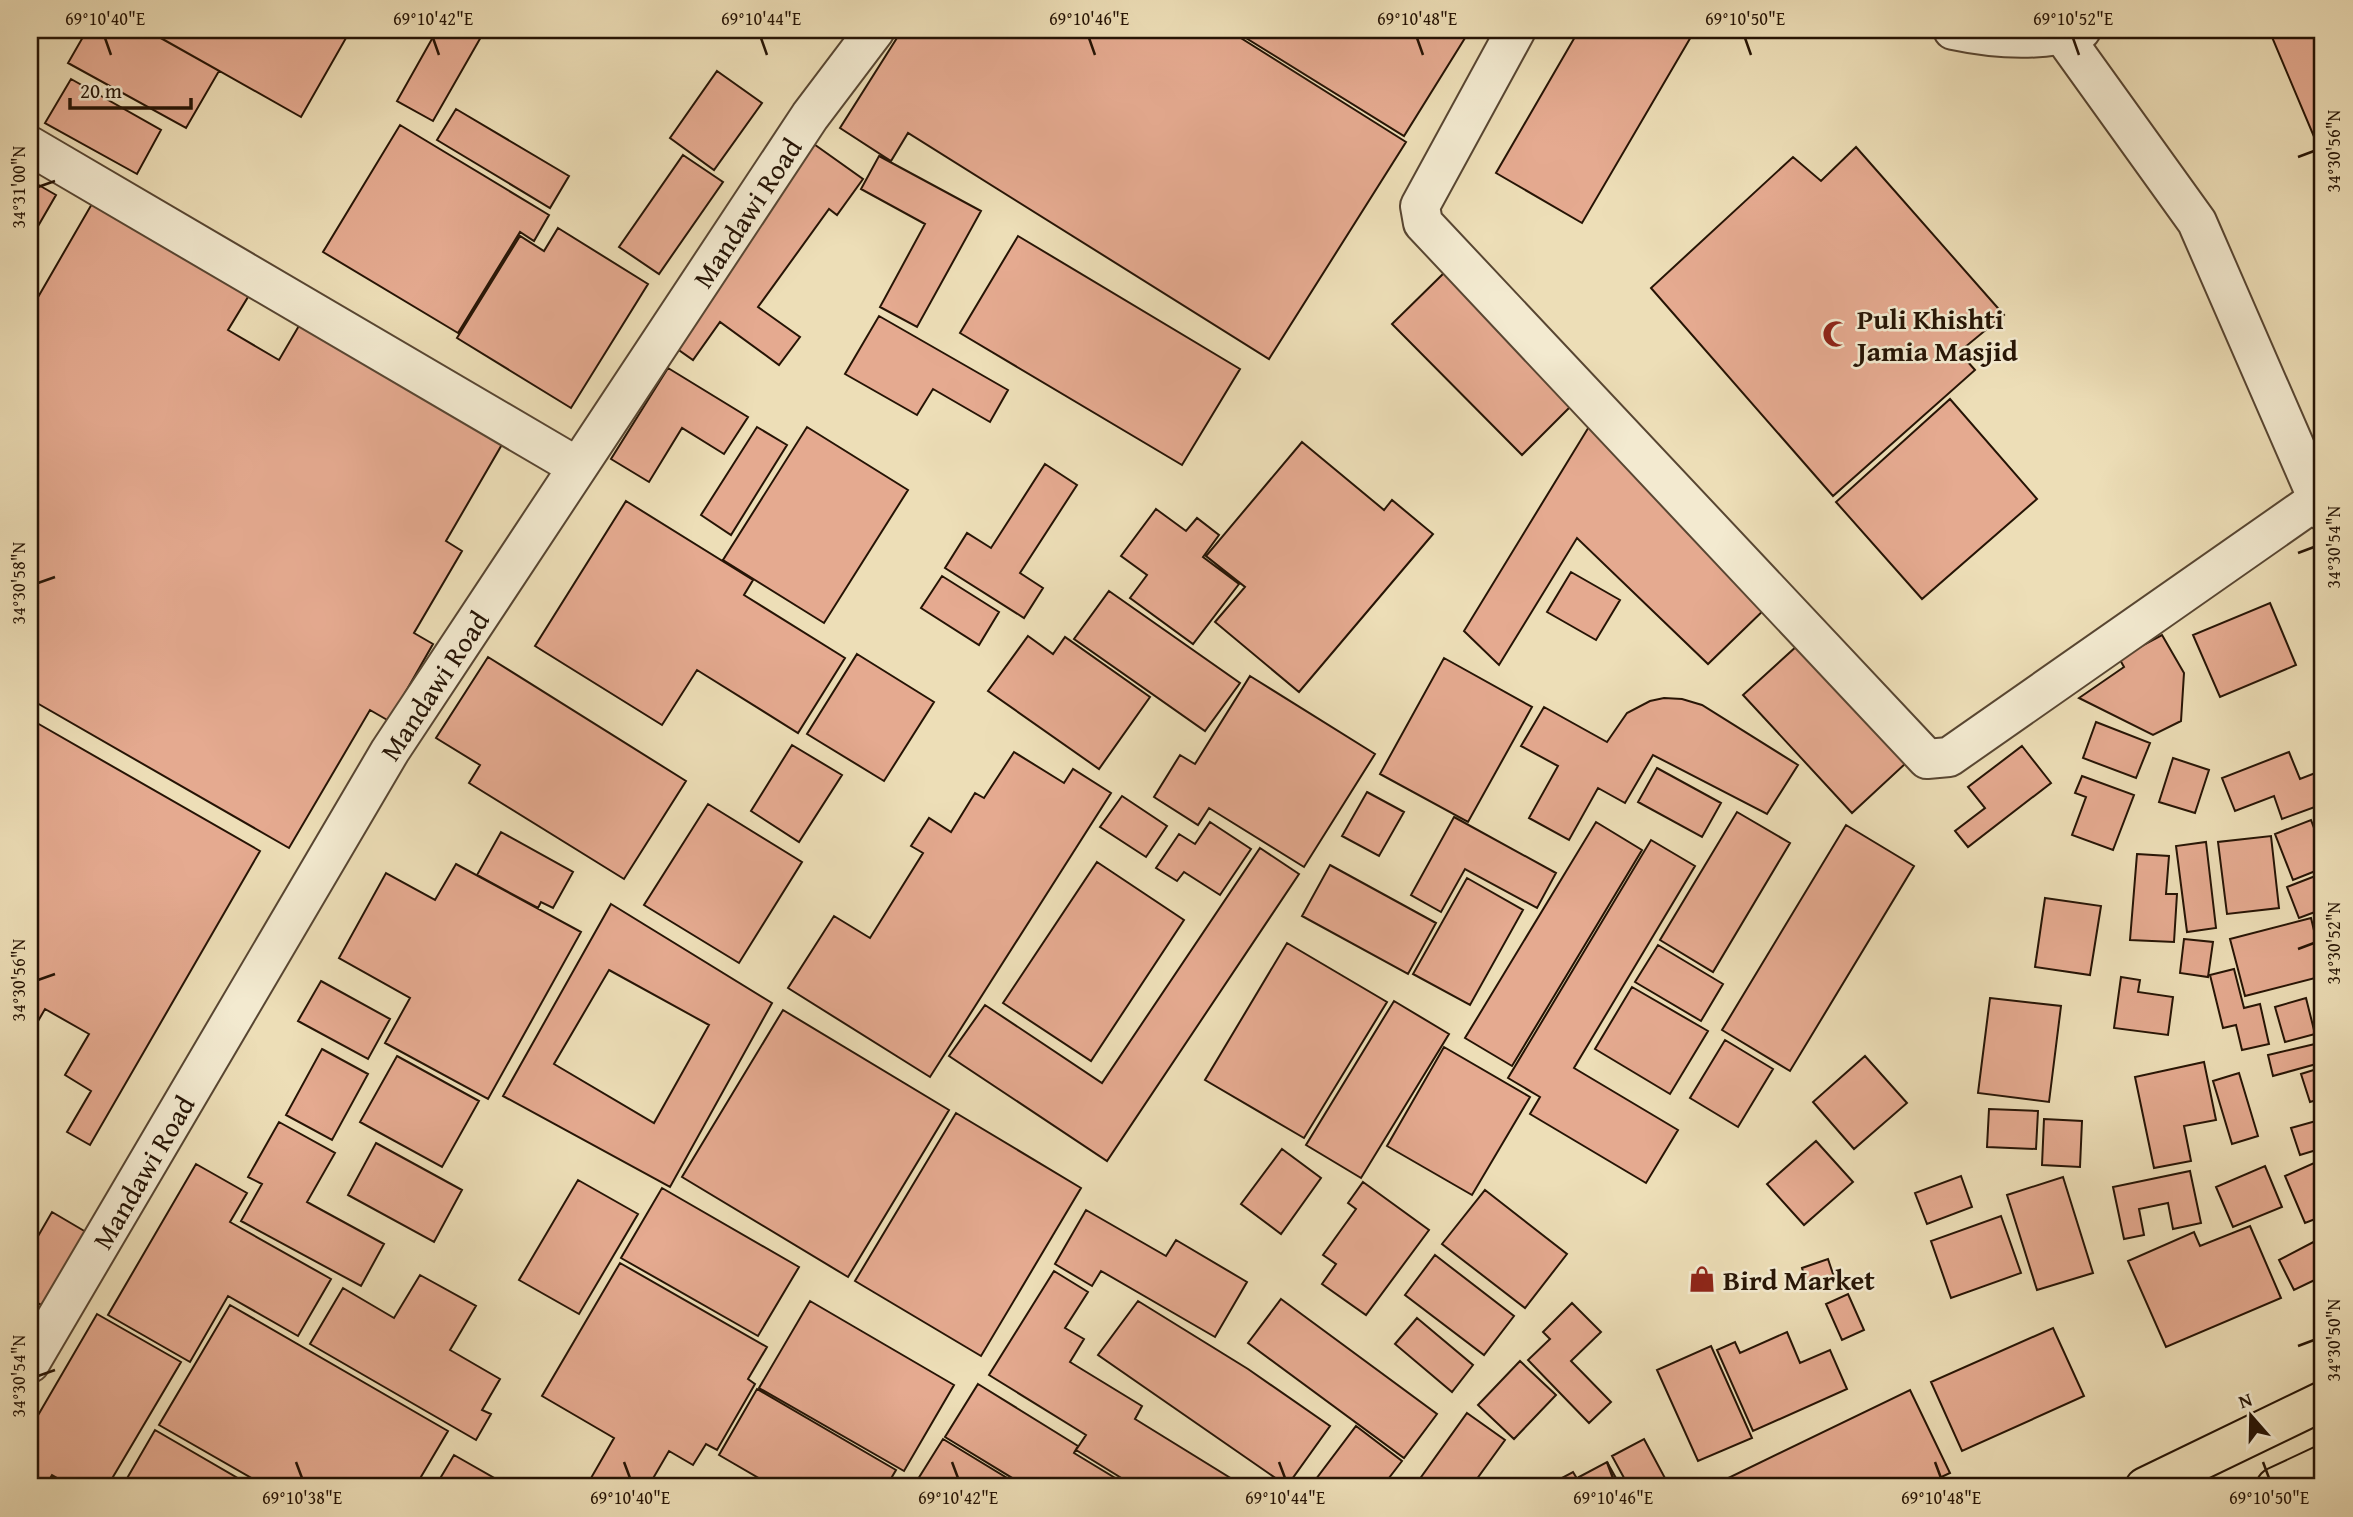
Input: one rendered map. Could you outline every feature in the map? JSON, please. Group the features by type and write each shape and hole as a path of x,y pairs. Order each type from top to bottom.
{"main road":[{"path":"2145,1487 2323,1402"},
{"path":"2276,1487 2323,1465"}],"street":[{"name":"Mandawi Road","path":"30,1363 390,751 810,116 875,30"},
{"path":"1516,30 1420,206 1423,223 1927,759 1949,757 2321,505 2197,222 2067,32 2006,38 1953,30"},
{"path":"30,146 576,466"}],"building":[{"path":"87,30 146,30 219,71 186,128 68,63"},
{"path":"147,30 348,30 350,31 301,117"},
{"path":"437,30 485,30 433,121 397,101"},
{"path":"902,30 1228,30 1406,142 1269,359 908,133 891,161 840,128"},
{"path":"1233,30 1470,30 1404,136"},
{"path":"1579,30 1695,30 1582,223 1496,173"},
{"path":"2269,30 2323,30 2323,158"},
{"path":"717,71 762,103 714,170 670,138"},
{"path":"71,79 161,130 137,174 45,123"},
{"path":"456,109 569,176 550,208 437,140"},
{"path":"400,125 549,215 534,241 520,232 458,333 323,252"},
{"path":"811,142 863,179 837,215 829,209 758,307 800,337 779,365 720,322 693,360 666,341"},
{"name":"Puli Khishti Jamia Masjid","path":"1856,147 2004,315 1959,352 1975,370 1833,496 1651,288 1793,157 1821,181"},
{"path":"683,155 723,182 659,274 619,247"},
{"path":"879,156 981,211 917,327 880,307 925,224 861,189"},
{"path":"30,180 56,195 30,240"},
{"path":"93,202 251,292 228,330 279,360 300,324 504,441 446,541 462,551 414,633 433,644 389,721 370,710 289,848 30,699 30,311"},
{"path":"558,228 648,284 571,408 457,338 520,236 544,251"},
{"path":"1018,236 1240,369 1182,465 960,333"},
{"path":"1446,271 1576,401 1522,455 1392,324"},
{"path":"879,316 1008,390 990,422 933,389 917,415 845,374"},
{"path":"668,368 748,417 724,454 682,428 649,482 611,459"},
{"path":"1950,399 2037,499 1922,599 1836,502"},
{"path":"1590,425 1769,605 1708,664 1577,538 1499,665 1464,631"},
{"path":"757,427 787,445 731,535 701,515"},
{"path":"807,427 908,490 824,623 723,560"},
{"path":"1302,442 1384,510 1392,500 1433,534 1299,692 1215,622 1245,587 1206,556"},
{"path":"1045,464 1077,485 1020,573 1043,588 1024,618 945,568 967,533 991,548"},
{"path":"626,501 753,580 744,595 845,658 798,733 697,670 662,725 535,646"},
{"path":"1156,509 1186,531 1197,518 1219,535 1203,557 1239,584 1193,644 1130,598 1147,575 1121,556"},
{"path":"1571,572 1620,600 1596,640 1547,612"},
{"path":"942,576 999,612 979,645 921,608"},
{"path":"1109,591 1240,683 1205,731 1074,639"},
{"path":"2270,603 2296,665 2220,697 2193,635"},
{"path":"2162,635 2184,673 2181,721 2153,735 2079,698 2124,667 2119,658"},
{"path":"1028,636 1053,654 1065,637 1150,697 1099,769 988,691"},
{"path":"1798,645 1906,763 1852,813 1743,695"},
{"path":"857,654 934,702 884,781 807,734"},
{"path":"488,657 686,781 624,879 469,783 480,765 436,738"},
{"path":"1444,658 1532,707 1468,822 1380,774"},
{"path":"1250,676 1375,754 1304,867 1209,808 1198,825 1154,797 1180,755 1195,764"},
{"path":"1664,698 1682,699 1702,705 1798,765 1767,814 1653,755 1625,803 1598,788 1569,840 1529,818 1558,766 1521,746 1544,707 1607,742 1627,713 1650,701"},
{"path":"30,719 260,851 90,1145 67,1132 91,1091 65,1075 89,1034 45,1009 30,1035"},
{"path":"2096,722 2150,743 2136,778 2083,758"},
{"path":"792,745 842,775 799,842 751,811"},
{"path":"2022,746 2051,783 1968,847 1955,831 1985,808 1968,787"},
{"path":"1014,752 1064,783 1073,769 1111,793 930,1077 788,988 834,916 870,938 923,853 911,846 929,818 951,832 975,793 984,798"},
{"path":"2289,752 2300,779 2323,770 2323,804 2282,819 2274,796 2235,811 2222,778"},
{"path":"2173,758 2209,770 2195,813 2159,802"},
{"path":"1657,768 1721,803 1702,837 1638,802"},
{"path":"2082,776 2134,795 2113,850 2072,835 2086,797 2075,793"},
{"path":"1367,792 1404,812 1379,856 1342,836"},
{"path":"1122,796 1167,826 1146,857 1100,827"},
{"path":"708,804 802,862 739,963 644,905"},
{"path":"1737,812 1790,843 1713,972 1660,940"},
{"path":"1454,817 1556,873 1537,908 1465,869 1441,912 1411,895"},
{"path":"2311,820 2323,852 2323,868 2293,880 2275,834"},
{"path":"1210,822 1251,849 1220,895 1184,872 1177,881 1156,868 1179,834 1195,844"},
{"path":"1596,822 1642,850 1512,1066 1465,1038"},
{"path":"1846,825 1914,866 1790,1071 1722,1030"},
{"path":"501,832 573,872 553,908 541,902 538,908 477,875"},
{"path":"2271,836 2279,908 2227,914 2218,842"},
{"path":"1651,840 1695,866 1574,1068 1678,1130 1646,1183 1530,1114 1540,1097 1508,1078"},
{"path":"2206,842 2216,928 2187,932 2176,846"},
{"path":"1260,848 1299,874 1107,1161 949,1056 985,1005 1102,1083"},
{"path":"2137,854 2169,856 2166,894 2177,894 2174,942 2130,940"},
{"path":"1097,862 1184,920 1091,1061 1003,1003"},
{"path":"456,864 581,932 488,1099 385,1043 410,998 339,958 386,873 435,900"},
{"path":"1330,865 1436,923 1408,974 1302,916"},
{"path":"2323,873 2323,909 2299,918 2287,887"},
{"path":"1467,878 1523,910 1470,1005 1413,974"},
{"path":"2045,898 2101,906 2090,975 2035,967"},
{"path":"611,904 772,1003 670,1187 503,1096","holes":["609,970 709,1025 654,1123 554,1064"]},
{"path":"2311,918 2318,947 2323,945 2323,976 2245,996 2230,939"},
{"path":"2184,939 2213,942 2208,977 2180,973"},
{"path":"1287,943 1387,1002 1304,1138 1205,1080"},
{"path":"1658,945 1723,984 1701,1021 1635,982"},
{"path":"2234,969 2244,1008 2260,1004 2269,1044 2242,1050 2236,1025 2223,1028 2210,975"},
{"path":"2121,977 2140,980 2138,992 2173,997 2168,1035 2114,1028"},
{"path":"321,981 390,1019 368,1059 298,1021"},
{"path":"1632,987 1708,1031 1670,1094 1595,1049"},
{"path":"2323,988 2323,1017 2315,991"},
{"path":"1990,998 2061,1006 2049,1102 1978,1093"},
{"path":"2306,998 2315,1034 2285,1042 2275,1007"},
{"path":"1394,1001 1449,1034 1361,1178 1306,1145"},
{"path":"783,1010 949,1110 848,1277 682,1177"},
{"path":"1725,1040 1773,1069 1738,1127 1690,1098"},
{"path":"2315,1044 2320,1063 2273,1076 2268,1055"},
{"path":"1444,1047 1530,1097 1472,1195 1387,1146"},
{"path":"322,1049 368,1074 332,1140 286,1115"},
{"path":"397,1056 479,1101 442,1167 360,1122"},
{"path":"1865,1056 1907,1103 1854,1149 1813,1102"},
{"path":"2204,1062 2216,1120 2184,1126 2191,1161 2154,1168 2135,1077"},
{"path":"2323,1067 2323,1098 2310,1102 2301,1074"},
{"path":"2239,1073 2258,1136 2232,1144 2213,1081"},
{"path":"1989,1109 2038,1111 2036,1149 1987,1147"},
{"path":"956,1113 1081,1188 981,1356 855,1281"},
{"path":"2044,1119 2082,1121 2080,1167 2042,1165"},
{"path":"2323,1119 2323,1148 2300,1155 2291,1128"},
{"path":"279,1122 335,1153 307,1202 384,1244 361,1286 241,1221 262,1184 248,1177"},
{"path":"1816,1141 1853,1182 1804,1225 1767,1184"},
{"path":"376,1143 462,1190 434,1242 348,1195"},
{"path":"1282,1149 1321,1178 1281,1234 1241,1204"},
{"path":"2323,1159 2323,1216 2305,1223 2285,1176"},
{"path":"196,1164 247,1193 230,1222 331,1279 298,1336 228,1296 190,1362 108,1315"},
{"path":"2265,1166 2282,1207 2233,1227 2216,1187"},
{"path":"2190,1171 2201,1223 2173,1229 2168,1203 2139,1209 2144,1235 2124,1239 2113,1187"},
{"path":"1961,1176 1972,1207 1927,1224 1915,1193"},
{"path":"2063,1177 2093,1273 2037,1290 2007,1195"},
{"path":"578,1180 638,1214 579,1314 519,1280"},
{"path":"1363,1182 1429,1230 1366,1315 1322,1284 1336,1264 1323,1255 1356,1209 1348,1203"},
{"path":"662,1188 799,1267 758,1336 621,1258"},
{"path":"1485,1190 1567,1254 1525,1308 1442,1244"},
{"path":"1086,1210 1166,1256 1176,1240 1247,1282 1215,1337 1101,1271 1092,1286 1055,1264"},
{"path":"52,1212 86,1232 43,1306 30,1299 30,1250"},
{"path":"2001,1216 2021,1273 1951,1298 1931,1241"},
{"path":"2250,1226 2281,1298 2166,1347 2128,1261 2194,1232 2200,1246"},
{"path":"2323,1237 2323,1276 2294,1290 2279,1260"},
{"path":"1435,1255 1514,1316 1484,1355 1405,1295"},
{"path":"1828,1259 1834,1277 1807,1285 1802,1268"},
{"path":"620,1263 767,1347 748,1379 755,1384 717,1450 706,1444 693,1465 669,1451 648,1487 607,1487 591,1478 614,1438 542,1396"},
{"path":"1054,1271 1088,1292 1065,1328 1084,1339 1070,1362 1142,1406 1135,1419 1245,1487 1136,1487 1076,1450 1086,1435 989,1375"},
{"path":"420,1275 476,1306 450,1350 500,1379 482,1410 491,1414 476,1440 310,1344 343,1288 394,1318"},
{"path":"1848,1294 1864,1330 1842,1340 1826,1304"},
{"path":"1281,1299 1437,1414 1404,1458 1248,1343"},
{"path":"810,1301 954,1385 904,1471 759,1388"},
{"path":"1138,1301 1248,1369 1330,1426 1287,1486 1098,1355"},
{"path":"1572,1303 1601,1332 1571,1361 1611,1402 1589,1423 1528,1360 1550,1339 1543,1332"},
{"path":"230,1305 448,1431 415,1487 267,1487 159,1425"},
{"path":"97,1314 181,1362 107,1487 73,1487 52,1475 45,1487 30,1487 30,1429"},
{"path":"1417,1318 1473,1365 1452,1392 1395,1344"},
{"path":"2053,1328 2084,1396 1962,1451 1931,1382"},
{"path":"1787,1332 1800,1363 1830,1350 1847,1389 1753,1431 1717,1350 1735,1342 1740,1353"},
{"path":"1711,1346 1752,1438 1698,1461 1657,1370"},
{"path":"1520,1361 1556,1395 1514,1439 1478,1405"},
{"path":"978,1384 1078,1446 1074,1453 1130,1487 1027,1487 945,1437"},
{"path":"757,1389 896,1470 886,1487 774,1487 719,1455"},
{"path":"1910,1390 1950,1473 1920,1487 1720,1487 1718,1483"},
{"path":"1467,1413 1505,1440 1471,1487 1414,1487"},
{"path":"1356,1426 1402,1461 1382,1487 1310,1487"},
{"path":"155,1430 253,1487 122,1487"},
{"path":"943,1439 1022,1487 913,1487"},
{"path":"1644,1439 1666,1480 1652,1487 1629,1487 1612,1456"},
{"path":"454,1455 510,1487 435,1487"},
{"path":"1607,1462 1621,1487 1584,1487 1579,1477"},
{"path":"1573,1472 1582,1487 1545,1487"}],"place":[{"name":"Puli Khishti Jamia Masjid","path":"1836,334"},
{"name":"Bird Market","path":"1702,1279"}]}
